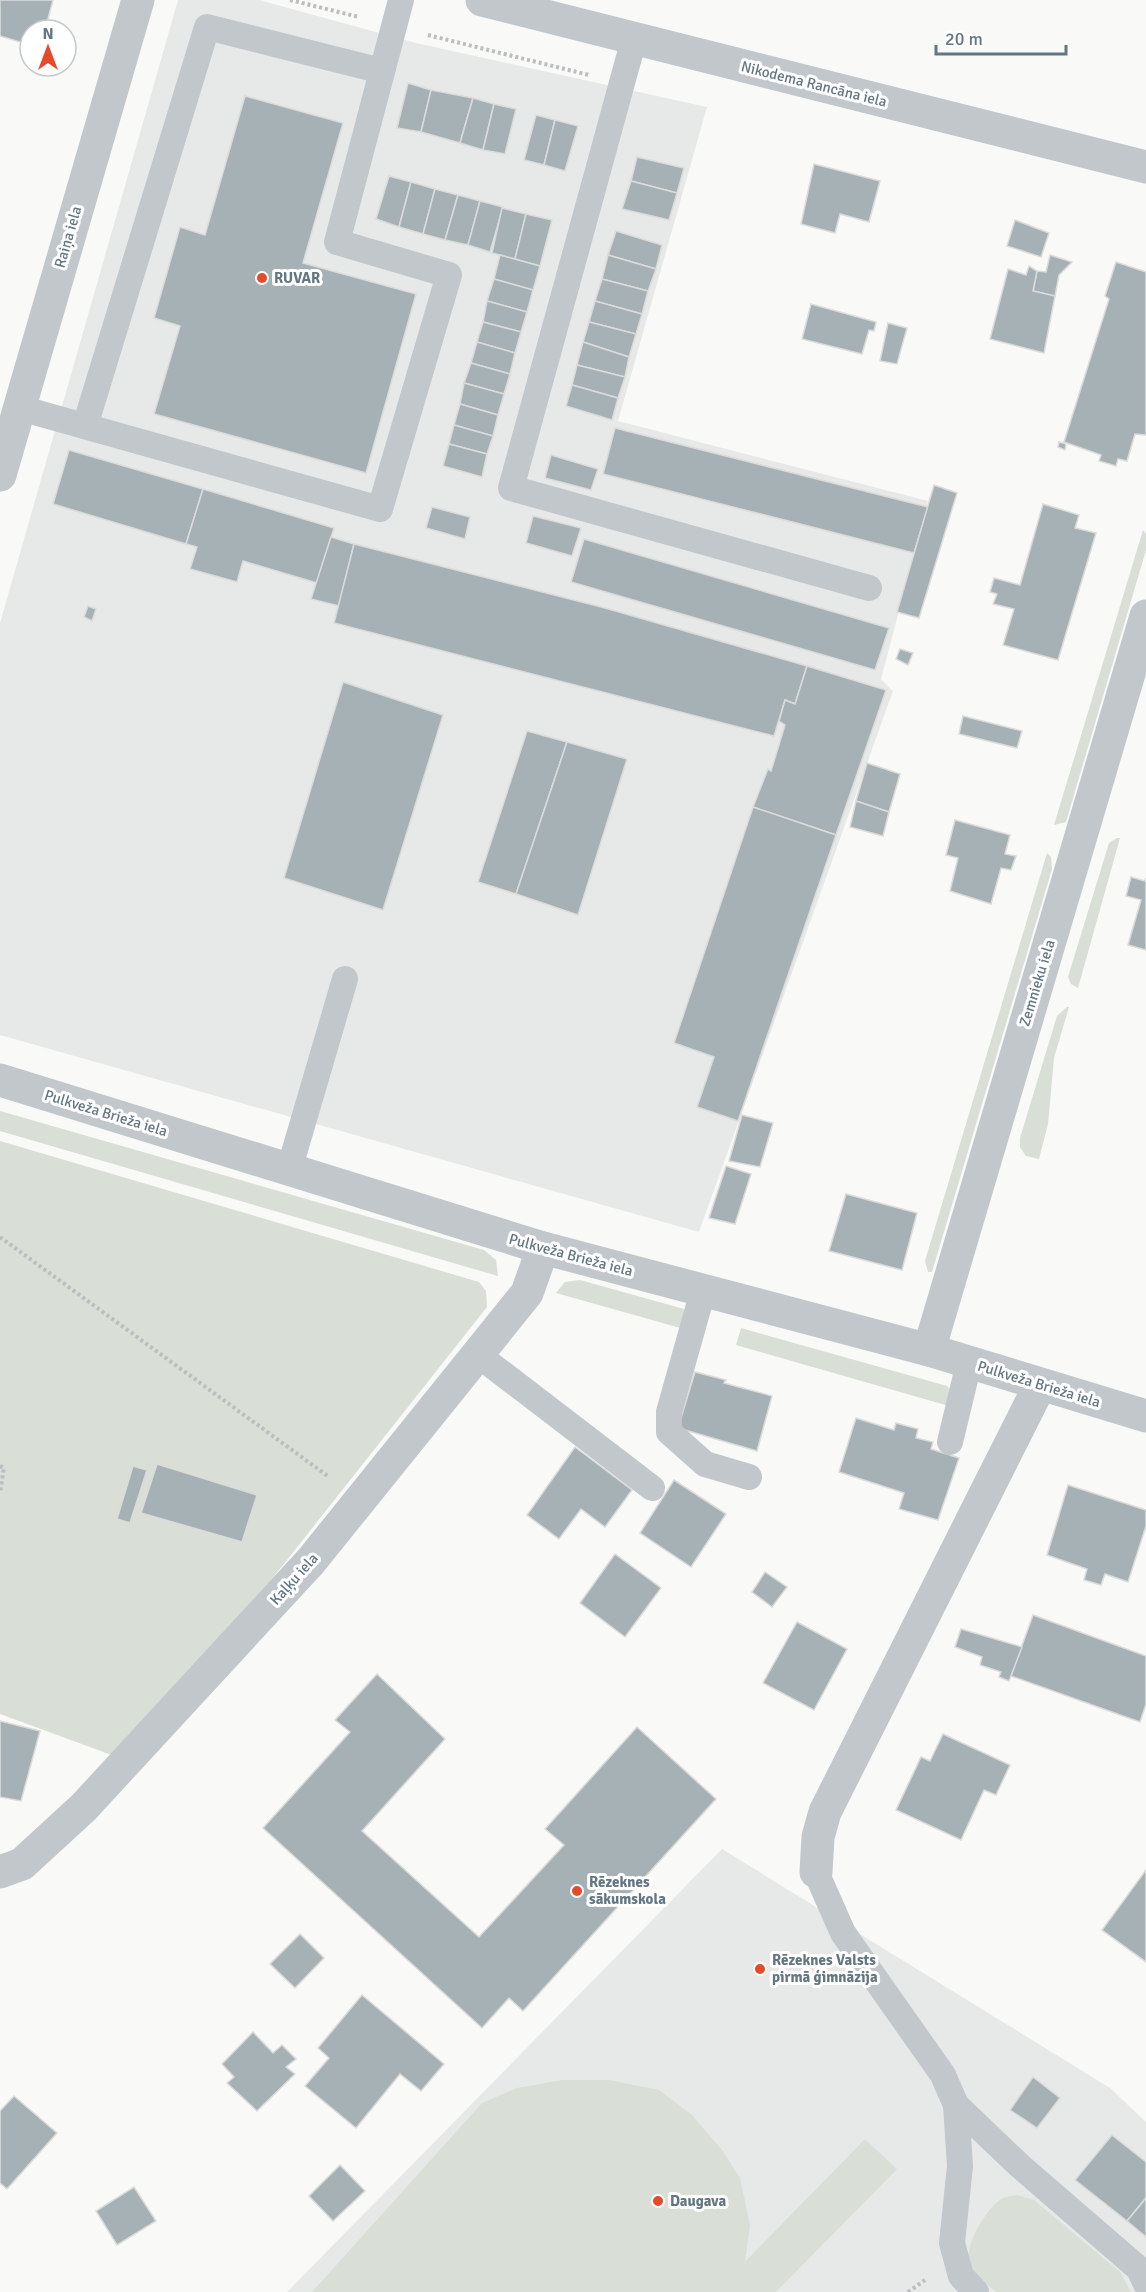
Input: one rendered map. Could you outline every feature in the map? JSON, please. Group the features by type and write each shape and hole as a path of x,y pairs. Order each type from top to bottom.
{"street":[{"name":"Raiņa iela","path":"0,475 138,0"},
{"name":"Nikodema Rancāna iela","path":"482,0 1146,167"},
{"name":"Zemnieku iela","path":"929,1350 1146,616"},
{"name":"Pulkveža Brieža iela","path":"0,1080 543,1248 929,1350 1146,1416"},
{"name":"Kaļķu iela","path":"0,1872 22,1864 84,1807 312,1561 527,1293 543,1248"},
{"path":"816,1872 818,1837 825,1812 1041,1385"}],"lane":[{"path":"20,408 380,509 449,275 336,242 401,0"},
{"path":"86,426 207,27 382,71"},
{"path":"634,39 511,488 868,588"},
{"path":"289,1170 345,979"},
{"path":"704,1290 669,1412 667,1421 669,1432 705,1464 749,1477"},
{"path":"477,1354 652,1488"},
{"path":"951,1442 969,1363"},
{"path":"816,1872 843,1933 943,2075 956,2105 960,2166 952,2243 961,2276 976,2292"},
{"path":"956,2105 1020,2166 1139,2269 1146,2284"}],"path":[{"path":"290,0 622,83"},
{"path":"0,1237 360,1500"},
{"path":"0,1466 4,1468 0,1493"}],"shaded area":[{"path":"178,0 259,0 416,43 707,107 618,421 928,501 881,679 893,691 699,1232 0,1035 0,623"},
{"path":"1143,530 1146,534 1146,550 1066,822 1054,825"},
{"path":"1120,838 1078,988 1071,984 1068,977 1109,843"},
{"path":"1047,853 1051,857 1052,869 932,1272 928,1272 925,1261"},
{"path":"1069,1007 1054,1058 1048,1124 1039,1159 1026,1156 1020,1147 1020,1138 1057,1016"},
{"path":"0,1111 484,1250 496,1260 498,1276 0,1131"},
{"path":"0,1141 479,1282 486,1291 487,1307 128,1761 0,1714"},
{"path":"580,1280 684,1309 687,1313 684,1329 556,1293 565,1282"},
{"path":"741,1328 947,1386 951,1390 949,1406 736,1345"},
{"name":"Rēzeknes Valsts pirmā ģimnāzija","path":"722,1849 1110,2088 1146,2122 1146,2292 287,2292"},
{"name":"Daugava","path":"562,2080 609,2080 659,2090 692,2115 722,2150 740,2178 750,2225 745,2262 865,2139 897,2169 776,2292 312,2292 482,2103 517,2088"},
{"path":"1017,2195 1034,2200 1120,2272 1131,2292 996,2292 976,2274 969,2261 969,2253 974,2235 991,2209 1003,2198"}],"building":[{"path":"0,0 53,0 48,18 18,18 18,41 0,36"},
{"path":"408,83 431,90 421,132 397,128"},
{"path":"431,90 473,98 460,143 421,132"},
{"name":"RUVAR","path":"245,96 343,123 303,263 416,294 366,473 154,414 180,326 154,318 180,227 205,235"},
{"path":"473,98 494,104 483,150 460,143"},
{"path":"494,104 516,109 505,154 483,150"},
{"path":"536,115 555,120 544,165 524,160"},
{"path":"555,120 578,126 565,171 544,165"},
{"path":"637,157 684,168 677,193 631,181"},
{"path":"814,164 880,181 869,222 840,214 835,233 801,224"},
{"path":"389,176 411,182 399,227 376,219"},
{"path":"631,181 677,193 669,220 622,209"},
{"path":"411,182 435,189 423,234 399,227"},
{"path":"435,189 458,195 445,240 423,234"},
{"path":"458,195 480,201 468,245 445,240"},
{"path":"480,201 503,207 490,252 468,245"},
{"path":"502,208 526,214 515,259 492,253"},
{"path":"526,214 552,220 540,266 515,259"},
{"path":"1015,220 1049,233 1041,257 1007,246"},
{"path":"616,231 662,245 656,269 608,255"},
{"path":"500,255 540,266 533,290 494,279"},
{"path":"608,255 656,269 648,291 602,279"},
{"path":"1050,255 1072,262 1059,275 1055,296 1033,291 1037,271 1046,272"},
{"path":"1116,262 1146,272 1146,435 1135,434 1127,461 1118,459 1116,466 1099,461 1101,455 1064,442 1109,299 1105,296"},
{"path":"1029,266 1037,271 1033,291 1055,296 1044,353 990,339 1008,269 1026,275"},
{"path":"494,279 533,290 527,312 487,301"},
{"path":"602,279 648,291 642,314 595,301"},
{"path":"487,301 527,312 521,332 483,322"},
{"path":"595,301 642,314 636,334 589,322"},
{"path":"811,304 876,322 874,331 869,330 862,354 802,339"},
{"path":"483,322 521,332 515,353 477,342"},
{"path":"589,322 636,334 629,357 583,342"},
{"path":"888,323 907,328 897,364 880,361"},
{"path":"477,342 515,353 510,374 471,363"},
{"path":"583,342 629,357 625,377 577,365"},
{"path":"471,363 510,374 504,394 464,383"},
{"path":"577,365 625,377 618,398 572,385"},
{"path":"464,383 504,394 498,415 460,404"},
{"path":"572,385 618,398 612,420 566,406"},
{"path":"460,404 498,415 493,436 454,425"},
{"path":"454,425 493,436 487,454 449,444"},
{"path":"615,428 928,507 914,553 603,474"},
{"path":"1059,442 1066,444 1065,450 1058,447"},
{"path":"449,444 487,454 482,477 443,466"},
{"path":"69,450 203,489 186,544 53,504"},
{"path":"551,455 598,469 591,490 545,478"},
{"path":"934,485 957,493 919,618 897,612"},
{"path":"203,489 334,528 317,583 243,561 237,582 190,569 197,547 186,544"},
{"path":"1043,504 1079,515 1075,528 1096,533 1058,660 1003,645 1014,609 993,604 997,594 990,592 994,578 1020,585"},
{"path":"432,507 470,517 465,539 426,528"},
{"path":"533,516 581,528 572,556 526,543"},
{"path":"331,537 354,544 339,606 311,599"},
{"path":"584,539 889,628 875,670 571,582"},
{"path":"354,544 605,608 807,666 795,704 785,700 774,736 334,623"},
{"path":"88,606 96,609 92,621 84,617"},
{"path":"900,649 913,653 908,665 896,659"},
{"path":"807,666 886,690 836,835 753,807 768,769 771,771 785,725 779,721 785,700 795,704"},
{"path":"343,682 443,715 383,910 284,878"},
{"path":"963,716 1022,731 1017,748 959,734"},
{"path":"527,731 567,742 516,894 478,882"},
{"path":"567,742 627,759 578,915 516,894"},
{"path":"867,763 900,774 889,812 856,801"},
{"path":"856,801 889,812 883,836 850,827"},
{"path":"753,807 836,835 738,1121 697,1107 714,1057 674,1043"},
{"path":"955,820 1010,835 1005,854 1016,856 1011,870 1001,868 991,904 950,891 958,858 946,855"},
{"path":"1131,877 1145,881 1146,878 1146,950 1128,945 1141,900 1126,896"},
{"path":"742,1115 773,1123 760,1167 729,1161"},
{"path":"726,1166 751,1174 735,1224 709,1218"},
{"path":"846,1194 917,1213 902,1270 829,1251"},
{"path":"695,1372 726,1380 724,1383 772,1396 757,1451 678,1428"},
{"path":"856,1418 894,1430 896,1423 918,1429 916,1438 933,1442 931,1449 959,1458 938,1520 899,1509 904,1493 839,1472"},
{"path":"575,1447 632,1490 605,1527 581,1509 559,1539 527,1515"},
{"path":"157,1464 257,1495 242,1542 141,1513"},
{"path":"133,1466 147,1470 130,1523 117,1519"},
{"path":"674,1480 726,1514 691,1567 640,1533"},
{"path":"1068,1485 1146,1510 1146,1526 1128,1582 1105,1574 1101,1585 1084,1580 1087,1569 1047,1555"},
{"path":"615,1554 661,1588 625,1637 580,1603"},
{"path":"765,1572 787,1587 772,1607 752,1592"},
{"path":"1033,1615 1146,1656 1146,1704 1140,1722 1011,1676"},
{"path":"797,1622 847,1649 814,1710 763,1683"},
{"path":"961,1629 1022,1647 1009,1681 999,1677 1001,1672 980,1665 982,1657 955,1647"},
{"name":"Rēzeknes sākumskola","path":"377,1674 445,1739 362,1831 479,1937 564,1845 545,1829 637,1727 716,1799 523,2011 509,1998 482,2028 263,1828 350,1732 335,1720"},
{"path":"0,1721 40,1731 21,1801 0,1797"},
{"path":"943,1734 1010,1765 996,1795 984,1790 961,1840 896,1810 921,1757 930,1761"},
{"path":"1146,1870 1146,1962 1102,1930"},
{"path":"300,1934 324,1958 295,1988 270,1964"},
{"path":"362,1995 444,2064 421,2091 400,2074 356,2128 305,2086 329,2058 318,2048"},
{"path":"253,2032 273,2053 282,2045 296,2059 286,2067 295,2074 257,2111 227,2083 234,2077 222,2064"},
{"path":"1033,2077 1060,2098 1037,2128 1010,2110"},
{"path":"14,2096 57,2133 7,2189 0,2183 0,2111"},
{"path":"1112,2135 1146,2162 1146,2198 1127,2221 1075,2180"},
{"path":"340,2165 365,2191 333,2221 309,2196"},
{"path":"134,2187 156,2221 117,2245 96,2211"},
{"path":"1146,2198 1146,2237 1127,2221"}],"place":[{"name":"RUVAR","path":"262,278"},
{"name":"Rēzeknes sākumskola","path":"577,1891"},
{"name":"Rēzeknes Valsts pirmā ģimnāzija","path":"760,1969"},
{"name":"Daugava","path":"658,2201"}]}
